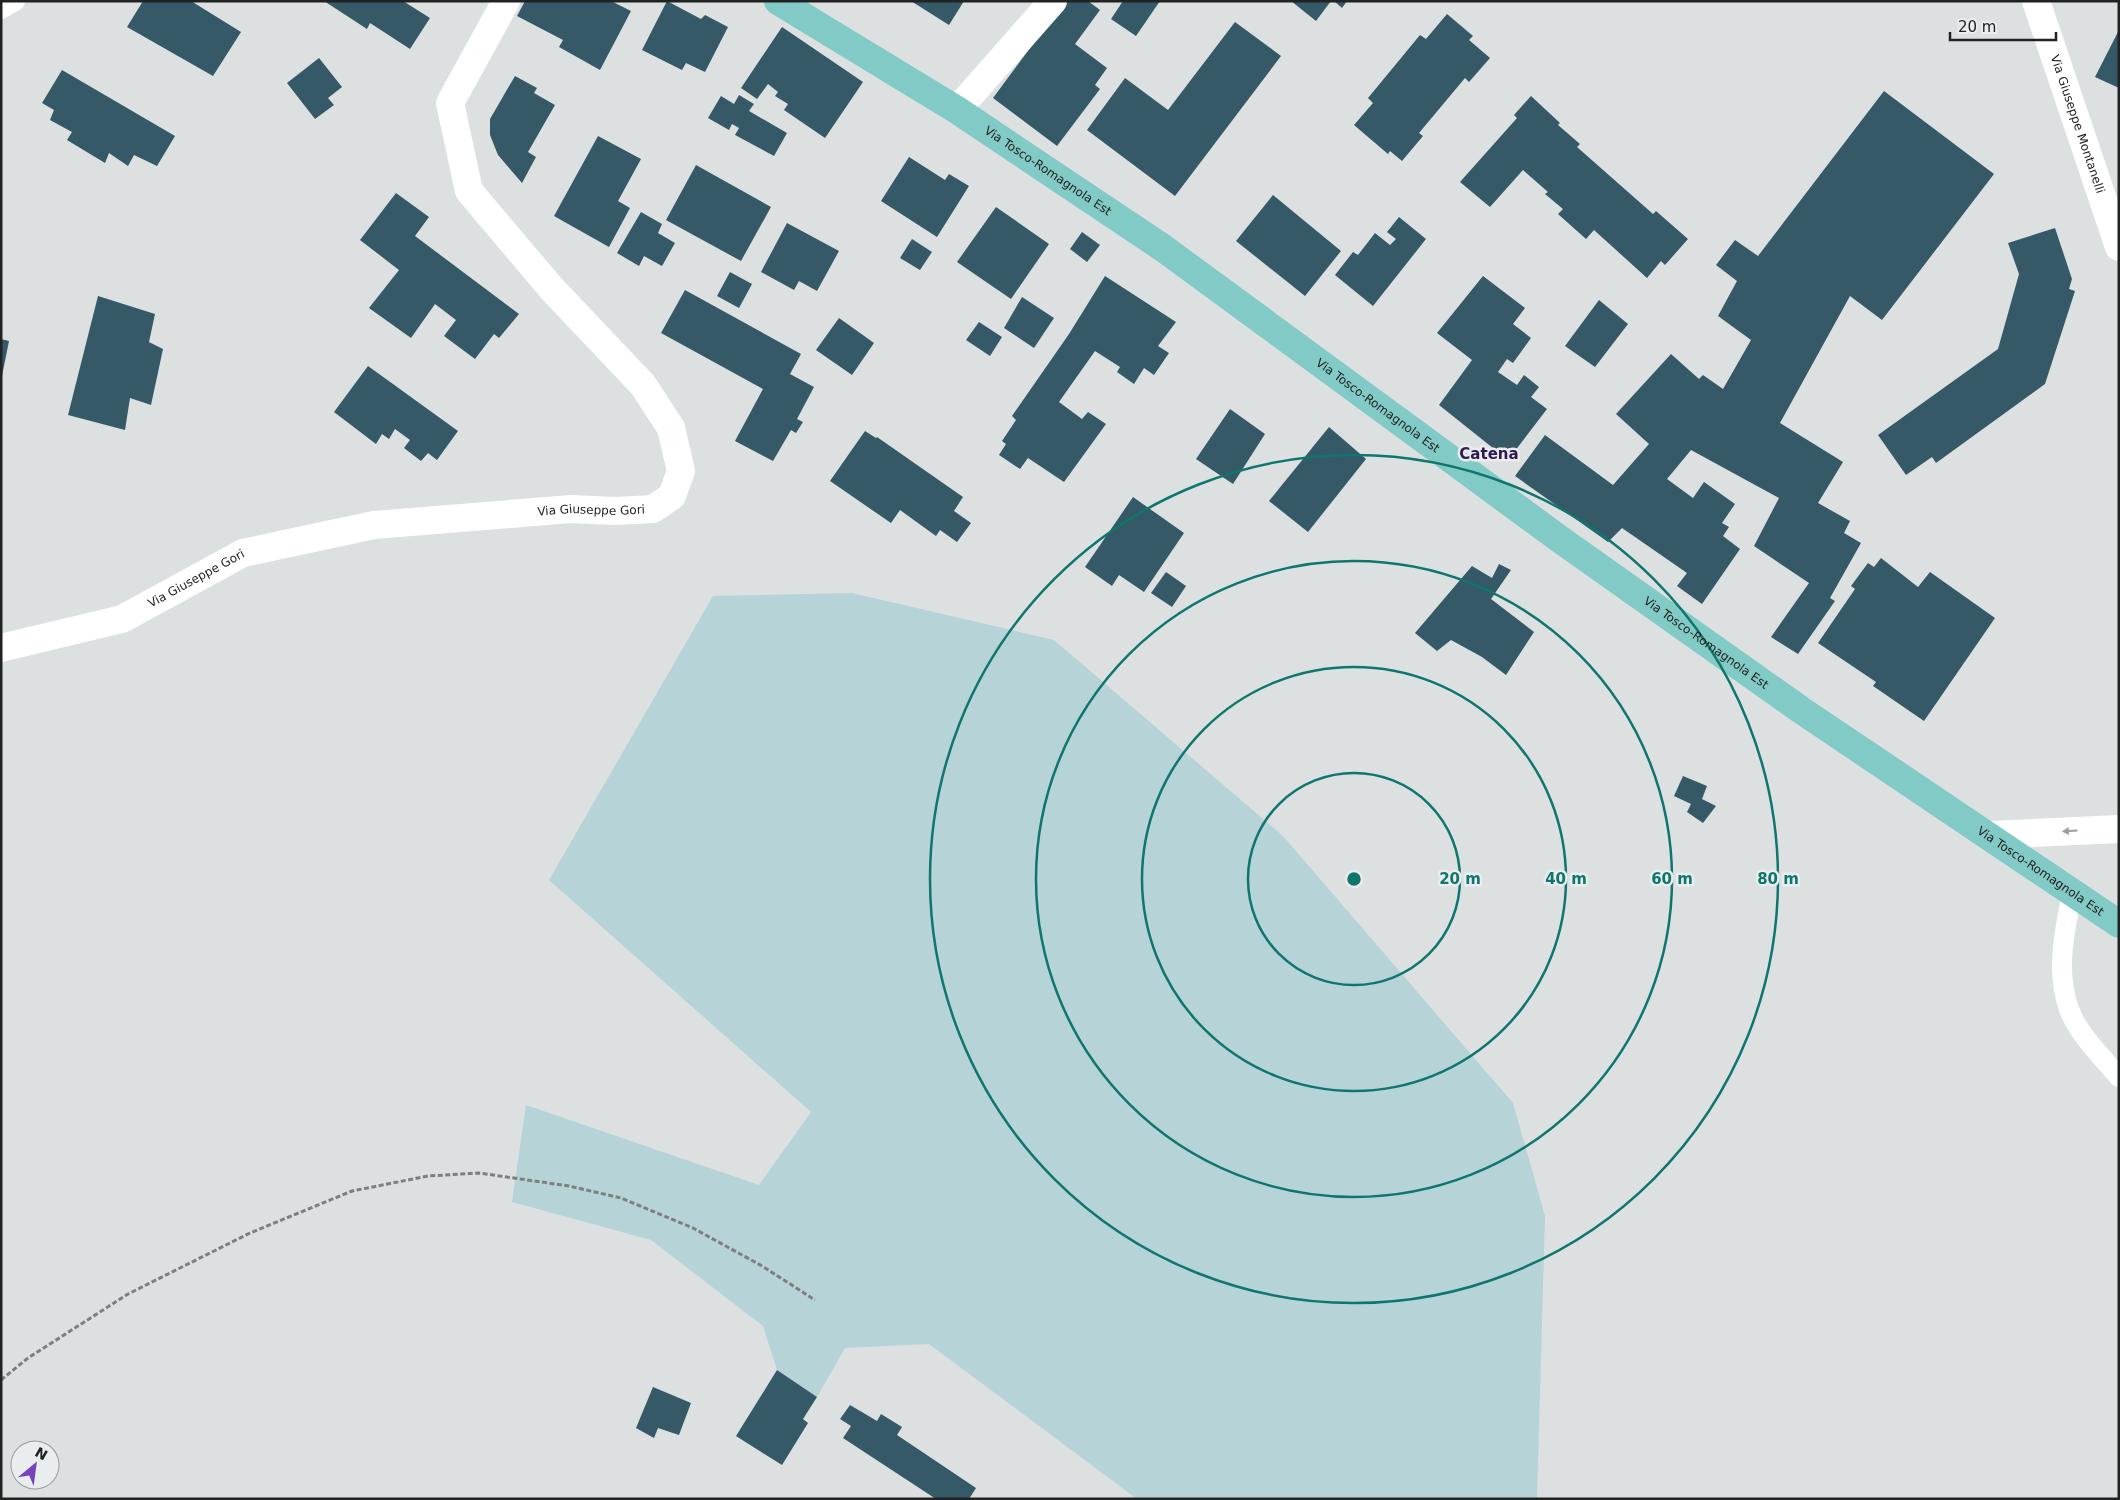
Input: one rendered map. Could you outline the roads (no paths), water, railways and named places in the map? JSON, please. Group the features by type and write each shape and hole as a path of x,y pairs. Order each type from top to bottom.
{"main road":[{"name":"Via Tosco-Romagnola Est","path":"778,1 957,110 1163,248 1561,540 1801,710 2119,924"}],"street":[{"name":"Via Giuseppe Gori","path":"1,648 122,620 243,553 374,525 571,509 615,511 653,509 672,496 681,471 671,428 643,384 552,289 469,191 450,102 506,1"},
{"path":"957,110 1053,1"},
{"name":"Via Giuseppe Montanelli","path":"2036,1 2119,247"},
{"path":"1989,835 2119,829"}],"lane":[{"path":"1,10 15,1"},
{"path":"2072,892 2062,948 2061,976 2069,1010 2088,1042 2119,1077"}],"district":[{"name":"Catena","path":"1489,454"}]}
